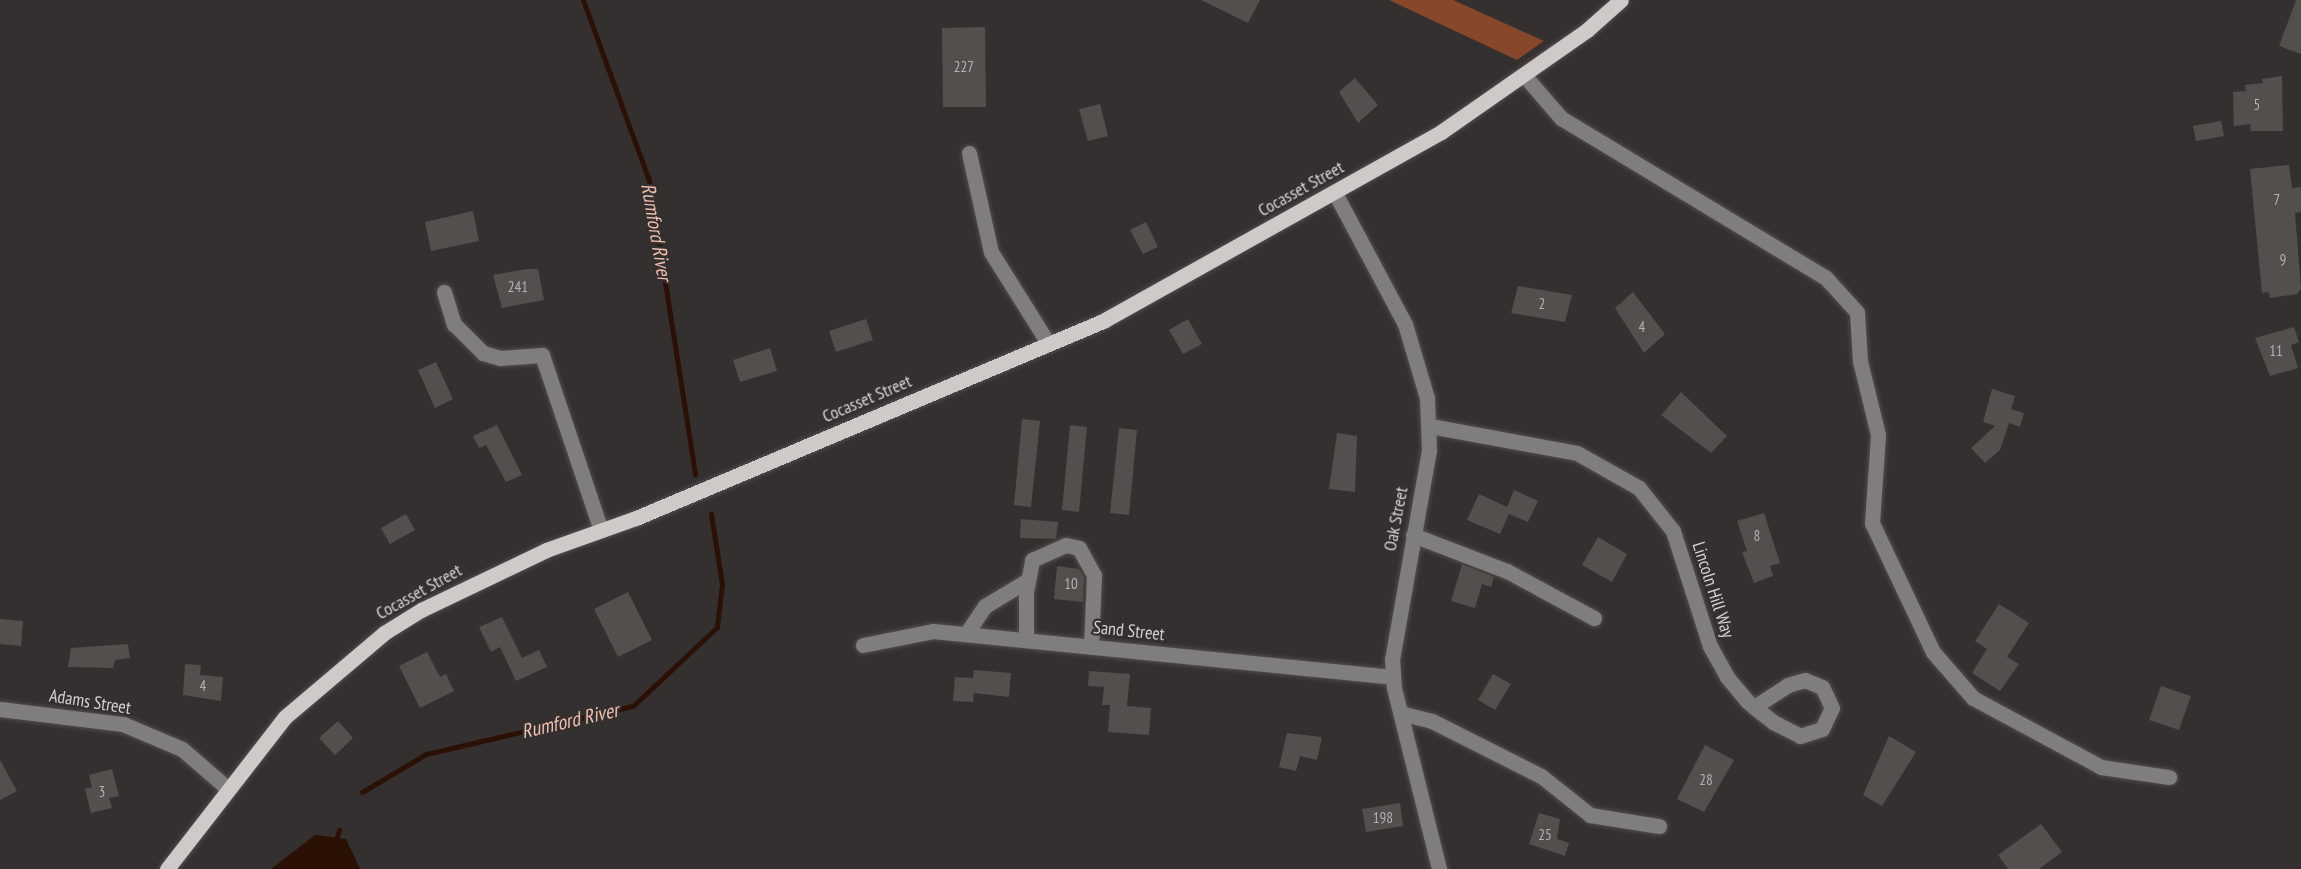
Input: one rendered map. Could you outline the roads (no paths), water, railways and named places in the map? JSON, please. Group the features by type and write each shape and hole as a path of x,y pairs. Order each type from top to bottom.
{"main road":[{"name":"Cocasset Street","path":"167,869 227,788 285,717 384,633 480,580 1048,343 1133,305 1464,117 1524,75 1621,0"}],"street":[{"path":"1524,75 1561,118 1825,277 1857,312 1860,361 1878,435 1872,523 1933,652 1973,698 2101,767 2169,777"},
{"path":"969,153 991,252 1048,343"},
{"name":"Oak Street","path":"1335,192 1406,324 1422,373 1430,426 1413,536 1396,622 1393,677 1439,869"},
{"path":"444,292 453,324 483,353 500,358 542,355 601,530"},
{"name":"Lincoln Hill Way","path":"1430,426 1577,453 1639,488 1663,516 1680,546 1718,662 1754,707 1789,732 1806,736 1826,724 1832,708 1822,687 1805,680 1788,685 1754,707"},
{"path":"1413,536 1507,571 1594,618"},
{"path":"1026,640 1028,580 1032,560 1044,552 1066,545 1079,548 1094,575 1091,647"},
{"path":"966,634 985,606 1028,580"},
{"name":"Sand Street","path":"863,645 933,631 1393,677"},
{"name":"Adams Street","path":"0,709 123,724 182,749 227,788"},
{"path":"1400,713 1432,721 1541,776 1590,815 1659,826"}],"waterway":[{"name":"Rumford River","path":"583,0 649,180 695,474"},
{"name":"Rumford River","path":"362,792 426,754 633,706 717,627 722,584 711,514"},
{"name":"Rumford River","path":"335,843 339,830"}]}
